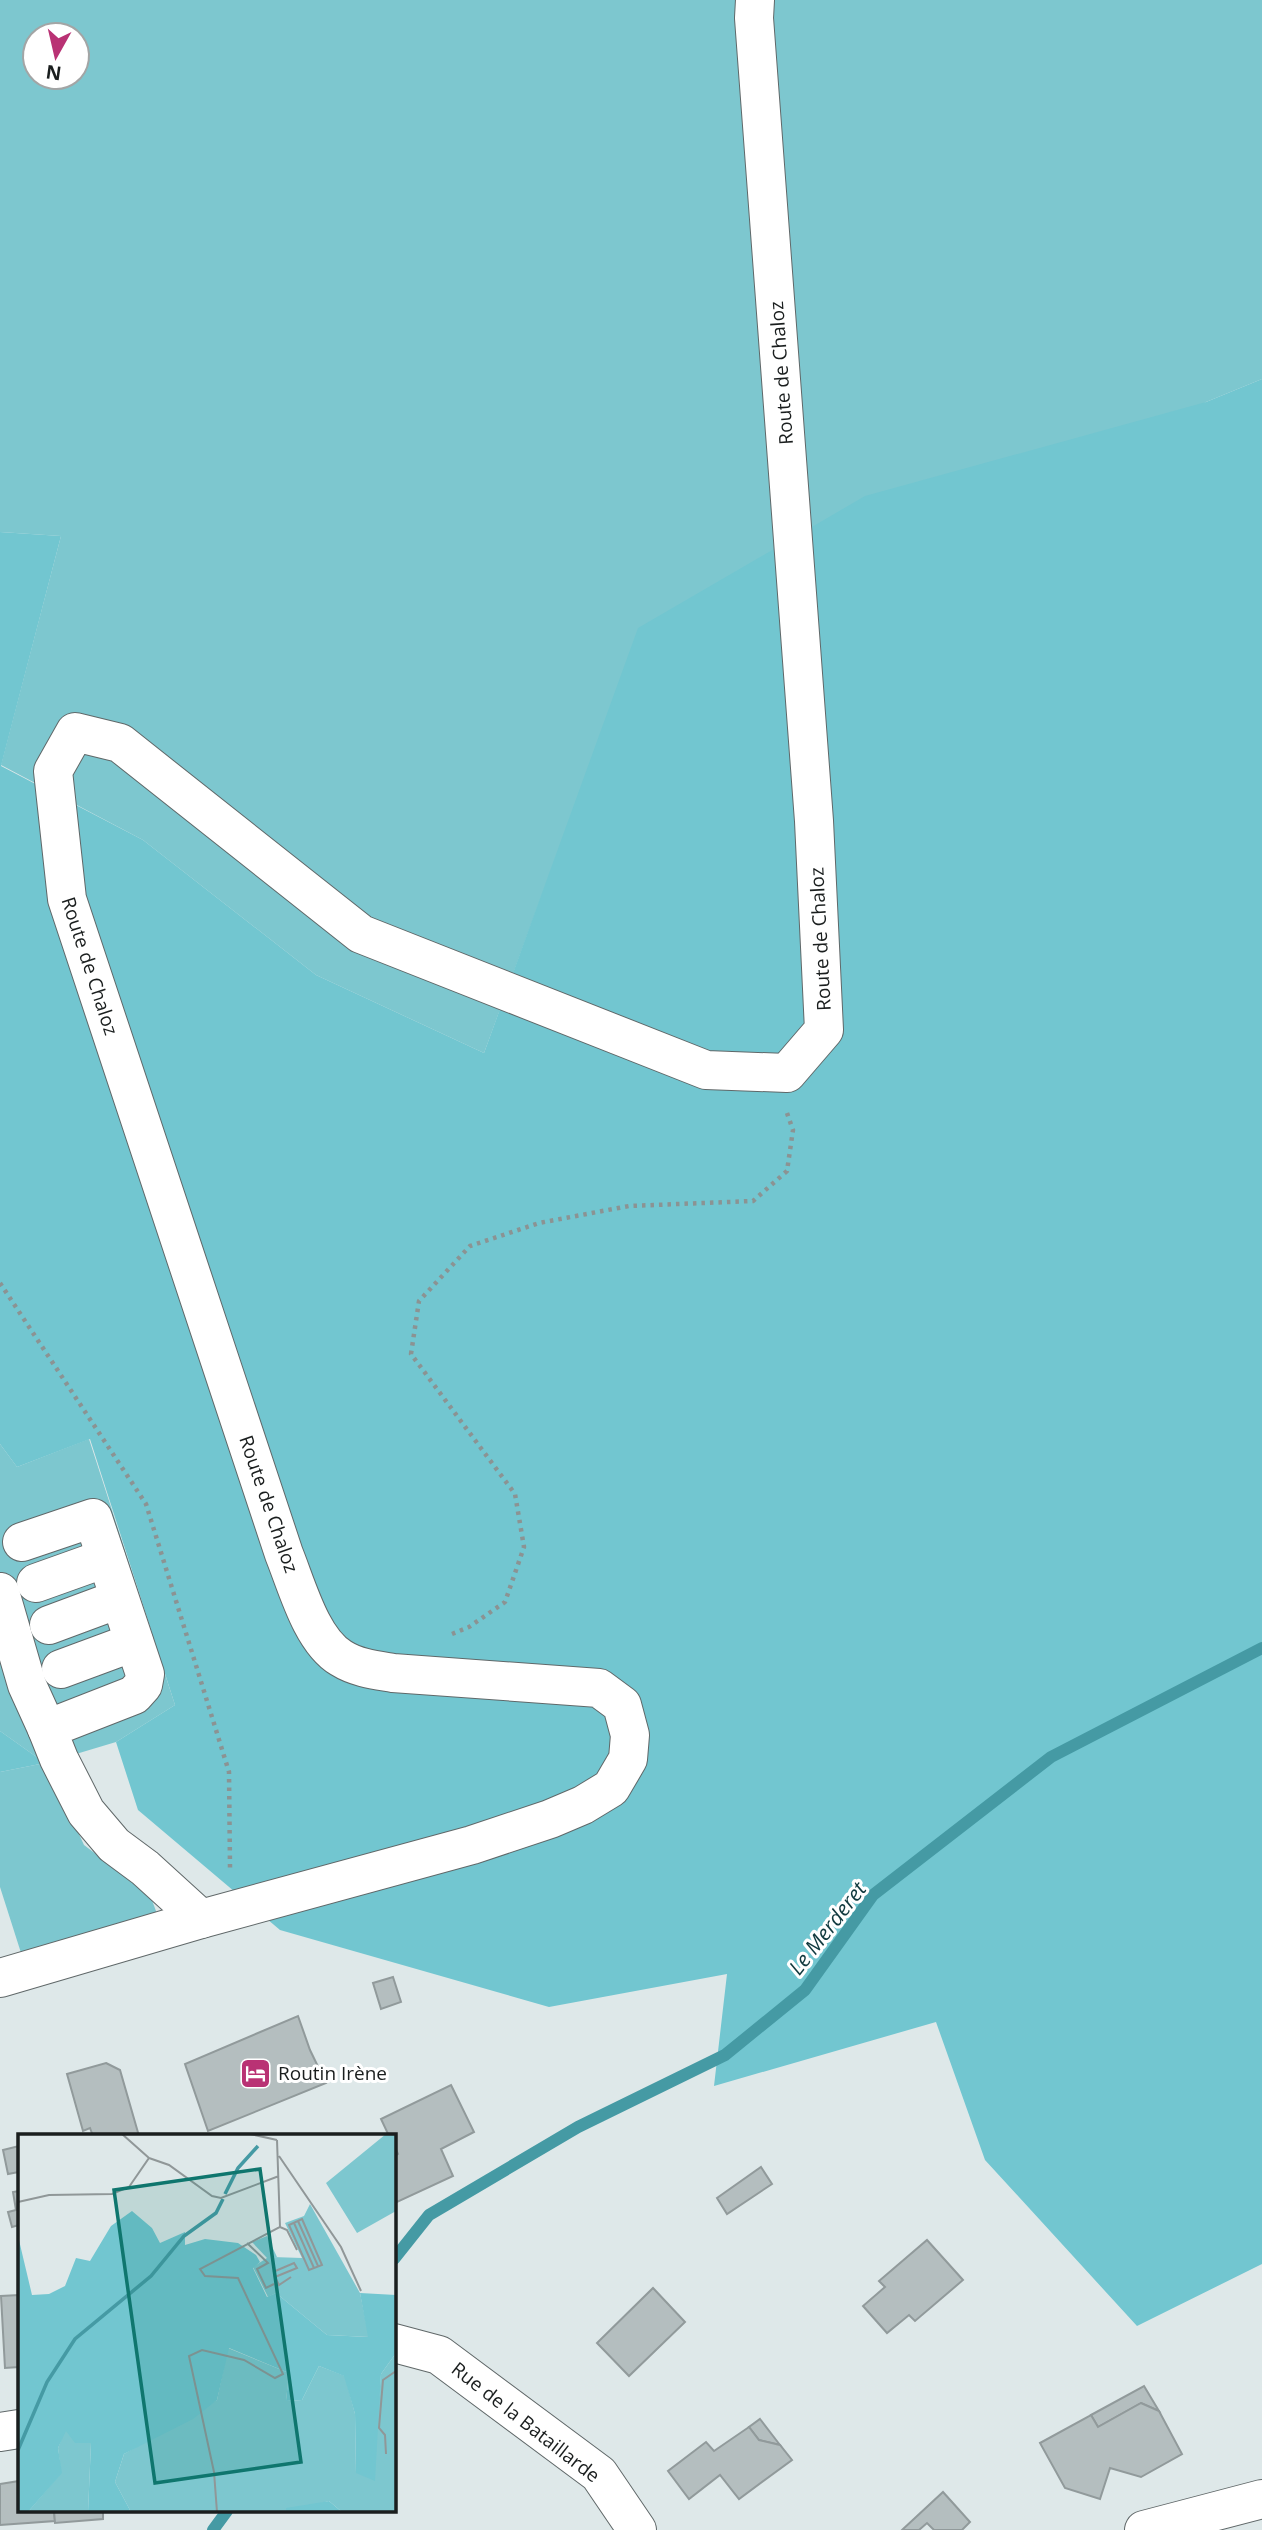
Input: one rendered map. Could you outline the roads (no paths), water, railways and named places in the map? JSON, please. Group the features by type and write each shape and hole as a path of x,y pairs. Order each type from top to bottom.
{"street":[{"name":"Route de Chaloz","path":"0,1978 201,1919 472,1845 561,1814 611,1788 628,1759 630,1735 622,1705 599,1688 393,1673 360,1667 339,1657 316,1632 284,1554 67,899 53,771 75,732 120,743 361,934 706,1070 787,1073 824,1030 813,807 754,18 755,0"},
{"path":"22,1542 93,1518 145,1674 144,1685 134,1695 47,1729"},
{"path":"106,1558 9,1592 8,1649 86,1812 114,1845 145,1868 201,1919"},
{"path":"49,1625 119,1599"},
{"path":"61,1669 134,1642"},
{"name":"Rue de la Bataillarde","path":"396,2344 439,2356 599,2474 637,2530"},
{"path":"0,2432 18,2430"},
{"path":"1143,2530 1262,2499"}],"waterway":[{"name":"Le Merderet","path":"396,2256 429,2215 578,2127 725,2055 805,1990 873,1895 1051,1757 1262,1648"},
{"name":"Le Merderet","path":"213,2530 226,2512"}],"place":[{"name":"Routin Irène","path":"255,2073"}]}
